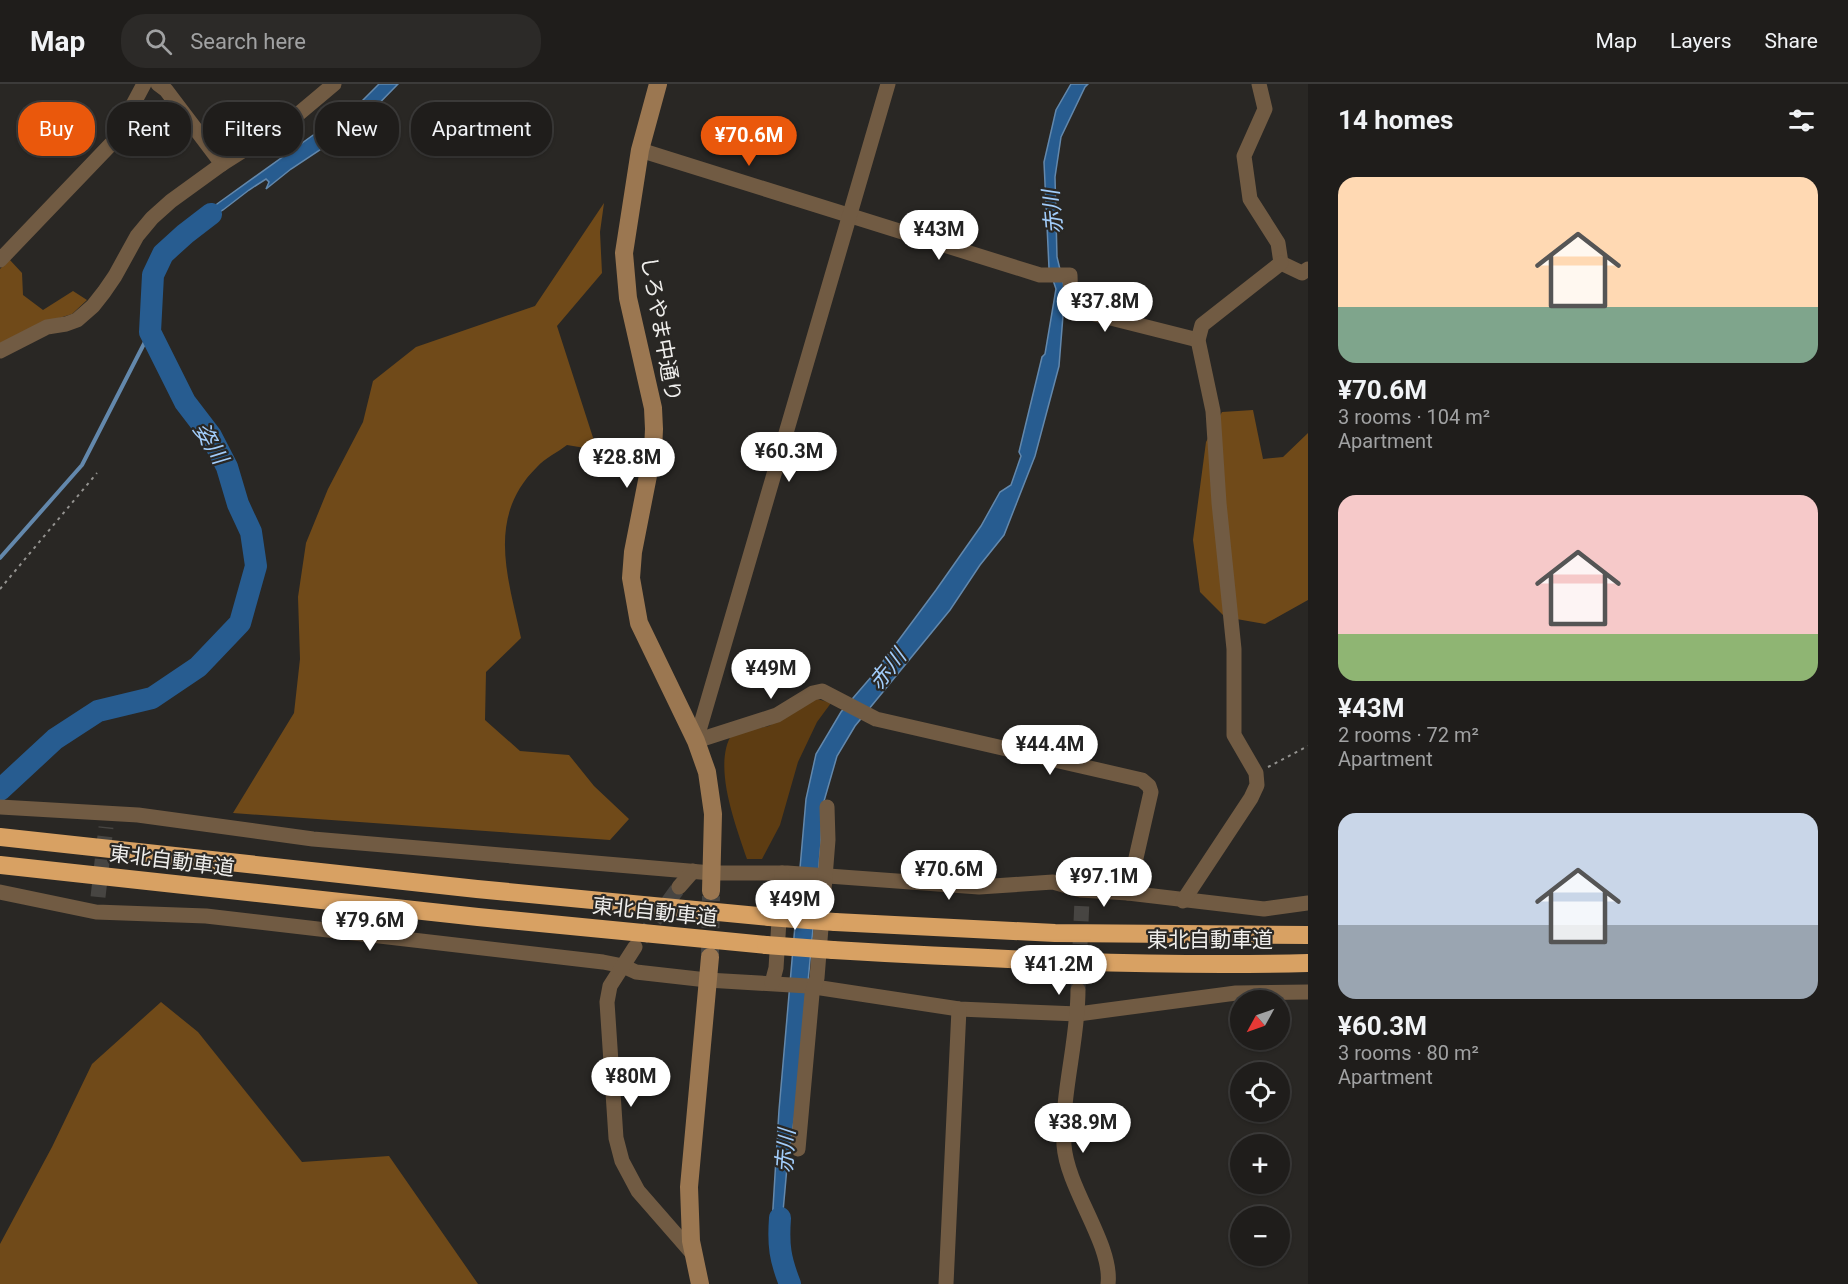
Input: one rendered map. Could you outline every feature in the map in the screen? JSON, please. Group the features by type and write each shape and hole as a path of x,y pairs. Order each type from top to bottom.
{"highway":[{"name":"東北自動車道","path":"0,837 477,889 835,921 1055,933 1308,935"},
{"name":"東北自動車道","path":"8,865 466,916 766,945 1059,961 1308,963"}],"street":[{"path":"0,260 112,142 144,84"},
{"path":"158,84 222,164"},
{"path":"0,351 47,327 77,320 93,306 115,276 137,236 152,218 171,201 222,164 290,121 334,84"},
{"name":"しろやま中通り","path":"658,84 640,150 624,254 628,298 653,408 654,429 653,450 633,552 631,578 639,623 696,741 706,771 713,813 712,882"},
{"path":"696,741 888,84"},
{"path":"1259,84 1265,108 1244,156 1250,199 1278,243 1281,263"},
{"path":"640,150 1040,274 1070,275 1071,308 1198,340"},
{"path":"1281,263 1302,273 1308,269"},
{"path":"1183,901 1251,798 1257,785 1256,773 1234,735 1234,649 1219,503 1213,411 1198,340 1202,325 1281,263"},
{"path":"696,741 777,715 813,693 822,692 876,719 1142,780 1149,786 1151,792 1128,893"},
{"path":"0,807 107,820 138,815 313,839 693,871 712,882 784,873 979,886 1053,882 1082,895 1128,893 1264,909 1308,903"},
{"path":"798,1149 811,987 828,840 827,807"},
{"path":"679,888 693,871"},
{"path":"772,983 776,968 784,873"},
{"path":"0,892 603,962 623,966 636,972 707,980 811,987 959,1009 1078,1014 1236,993 1308,992"},
{"path":"635,947 610,986 607,1002 616,1138 622,1161 638,1191 693,1254"},
{"path":"700,1284 690,1241 688,1187 710,957"},
{"path":"1078,990 1078,1014 1065,1105 1064,1147 1072,1179 1102,1250 1109,1274 1108,1284"},
{"path":"946,1284 959,1009"}],"path":[{"path":"0,589 97,473"},
{"path":"1256,773 1308,746"}],"shaded area":[{"path":"604,203 600,232 602,273 557,326 597,450 567,445 537,467 521,486 511,506 506,527 505,548 511,593 521,638 486,672 485,720 520,751 569,755 594,786 629,819 610,840 233,813 294,713 300,659 298,597 306,543 328,489 363,422 373,381 416,347 535,306"},
{"path":"9,259 22,273 23,295 43,310 73,291 87,300 72,314 43,323 0,345 0,269"},
{"path":"1253,410 1263,459 1283,457 1308,433 1308,600 1265,624 1225,617 1200,592 1193,540 1206,442 1222,412"},
{"path":"814,698 831,703 817,722 798,762 780,825 762,859 747,859 728,796 724,762 726,747 732,734 769,726"},
{"path":"161,1002 198,1032 302,1162 389,1156 478,1284 0,1284 0,1244 52,1147 92,1064"}],"water":[{"path":"379,84 398,84 380,102 361,102"},
{"path":"1071,84 1088,84 1061,137 1055,177 1057,257 1065,290 1059,366 1035,456 1004,535 980,565 950,610 855,726 837,756 822,808 821,843 796,1110 788,1156 779,1256 772,1224 779,1110 806,799 816,754 841,712 872,676 981,526 1000,492 1011,485 1021,456 1019,452 1042,357 1045,354 1056,289 1049,268 1044,162 1056,110"},
{"path":"315,134 315,153 266,189 269,182 266,179 223,210 178,237 217,204 284,156 303,156 303,142"}],"waterway":[{"name":"姿川","path":"0,790 55,739 98,711 152,698 198,667 240,623 256,566 251,532 238,504 227,467 211,436 185,402 150,332 153,275 163,254 211,214"},
{"path":"0,558 82,465 150,332"},
{"name":"赤川","path":"780,1218 780,1252 790,1284"}],"tunnel":[{"path":"98,897 106,827"},
{"path":"641,939 679,887"},
{"path":"710,955 711,896"},
{"path":"1078,990 1082,900"}]}
